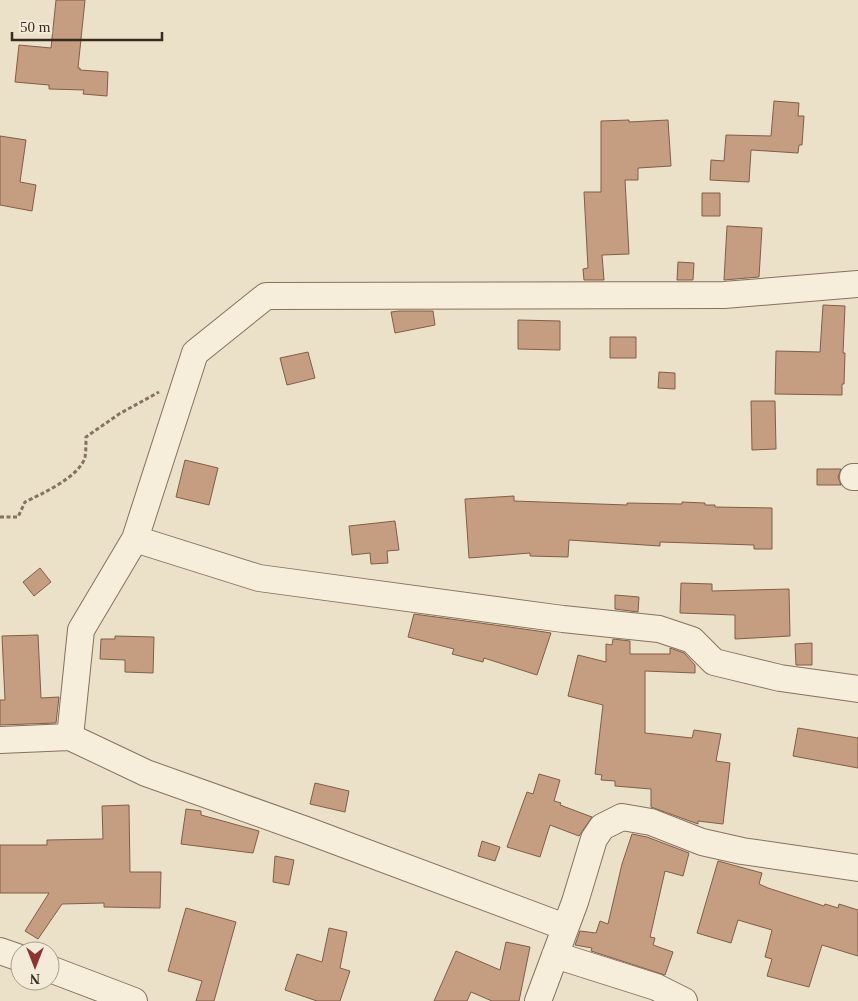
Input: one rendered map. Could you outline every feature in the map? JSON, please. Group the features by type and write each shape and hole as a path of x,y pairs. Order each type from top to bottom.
{"street":[{"path":"70,737 81,630 135,539 195,353 266,296 724,295 858,284"},
{"path":"135,539 259,578 564,619 659,629 692,640 714,662 780,678 858,689"},
{"path":"0,740 70,737 146,773 306,830 565,927"},
{"path":"538,1001 575,902 594,840 602,827 622,817 651,822 702,842 734,849 858,868"},
{"path":"555,954 608,973 656,987 684,1001"},
{"path":"60,973 134,1001"}],"path":[{"path":"0,517 18,518 24,502 48,492 74,474 85,459 86,437 119,414 188,376"}],"building":[{"path":"56,0 85,0 78,68 80,70 108,72 107,96 83,94 84,90 49,89 49,85 15,82 19,45 51,48"},
{"path":"774,101 799,103 798,116 804,116 802,145 799,145 798,153 751,150 749,182 710,180 711,160 724,161 726,135 771,136"},
{"path":"629,120 629,122 668,120 671,166 638,168 638,180 625,180 629,254 602,255 604,280 584,280 583,269 588,268 584,192 601,192 601,121"},
{"path":"0,136 26,140 20,182 36,185 32,211 0,205"},
{"path":"702,193 720,193 720,216 702,216"},
{"path":"727,226 762,228 759,277 724,280"},
{"path":"678,262 694,263 693,280 677,280"},
{"path":"823,305 845,306 844,384 842,384 842,395 775,394 776,351 820,352"},
{"path":"433,311 435,325 395,333 391,312"},
{"path":"518,320 560,321 560,350 518,349"},
{"path":"610,337 636,337 636,358 610,358"},
{"path":"308,352 315,378 287,385 280,358"},
{"path":"659,372 675,373 675,389 658,388"},
{"path":"751,401 775,401 776,449 752,450"},
{"path":"185,460 218,468 209,505 176,497"},
{"path":"817,469 841,469 838,477 841,485 817,485"},
{"path":"514,496 514,501 627,505 627,503 682,504 682,502 705,503 705,505 715,505 715,507 772,508 772,549 754,549 754,545 660,542 660,546 569,540 568,557 530,556 530,553 469,558 465,499"},
{"path":"395,521 399,550 387,551 388,563 371,564 370,553 352,555 349,526"},
{"path":"40,568 51,582 34,596 23,582"},
{"path":"681,583 712,584 712,591 789,589 790,636 735,639 735,615 680,613"},
{"path":"615,595 639,597 638,612 615,609"},
{"path":"414,614 551,633 537,675 484,658 483,662 452,654 454,649 408,637"},
{"path":"38,635 41,698 59,697 56,723 0,725 0,700 5,700 2,636"},
{"path":"115,636 154,637 153,673 125,672 125,660 100,659 101,639 115,639"},
{"path":"613,639 630,641 630,654 670,654 670,648 684,653 695,665 695,673 645,671 645,733 692,738 694,730 721,734 716,761 730,763 723,824 698,821 698,824 651,807 651,789 615,786 615,781 601,780 602,775 595,774 603,705 568,696 578,655 606,662 606,644 612,645"},
{"path":"812,643 812,665 796,665 795,644"},
{"path":"798,728 858,738 858,768 793,756"},
{"path":"539,774 560,780 554,801 592,817 579,836 550,825 540,857 507,847 527,792 533,794"},
{"path":"315,783 349,791 345,812 310,804"},
{"path":"129,805 130,872 161,872 160,908 104,907 104,903 62,904 38,939 25,931 49,893 0,893 0,845 47,845 47,840 103,839 102,806"},
{"path":"186,809 201,811 201,815 259,831 253,853 181,844"},
{"path":"632,834 647,837 689,853 683,876 665,871 650,937 655,938 653,945 673,952 665,975 591,951 592,948 575,945 580,931 596,933 600,921 608,924 622,864"},
{"path":"482,841 500,847 495,861 478,856"},
{"path":"275,856 294,860 289,885 273,882"},
{"path":"718,861 762,873 759,884 768,888 824,906 825,904 838,908 839,904 858,910 858,956 822,945 809,987 767,976 772,959 765,957 772,930 738,920 731,943 697,933"},
{"path":"186,908 236,922 214,1001 196,1001 202,981 168,971"},
{"path":"329,928 347,932 340,968 350,971 340,1001 317,1001 285,990 297,954 322,962"},
{"path":"506,942 530,947 519,1001 492,1001 471,992 467,1001 434,1001 456,951 500,970"}]}
